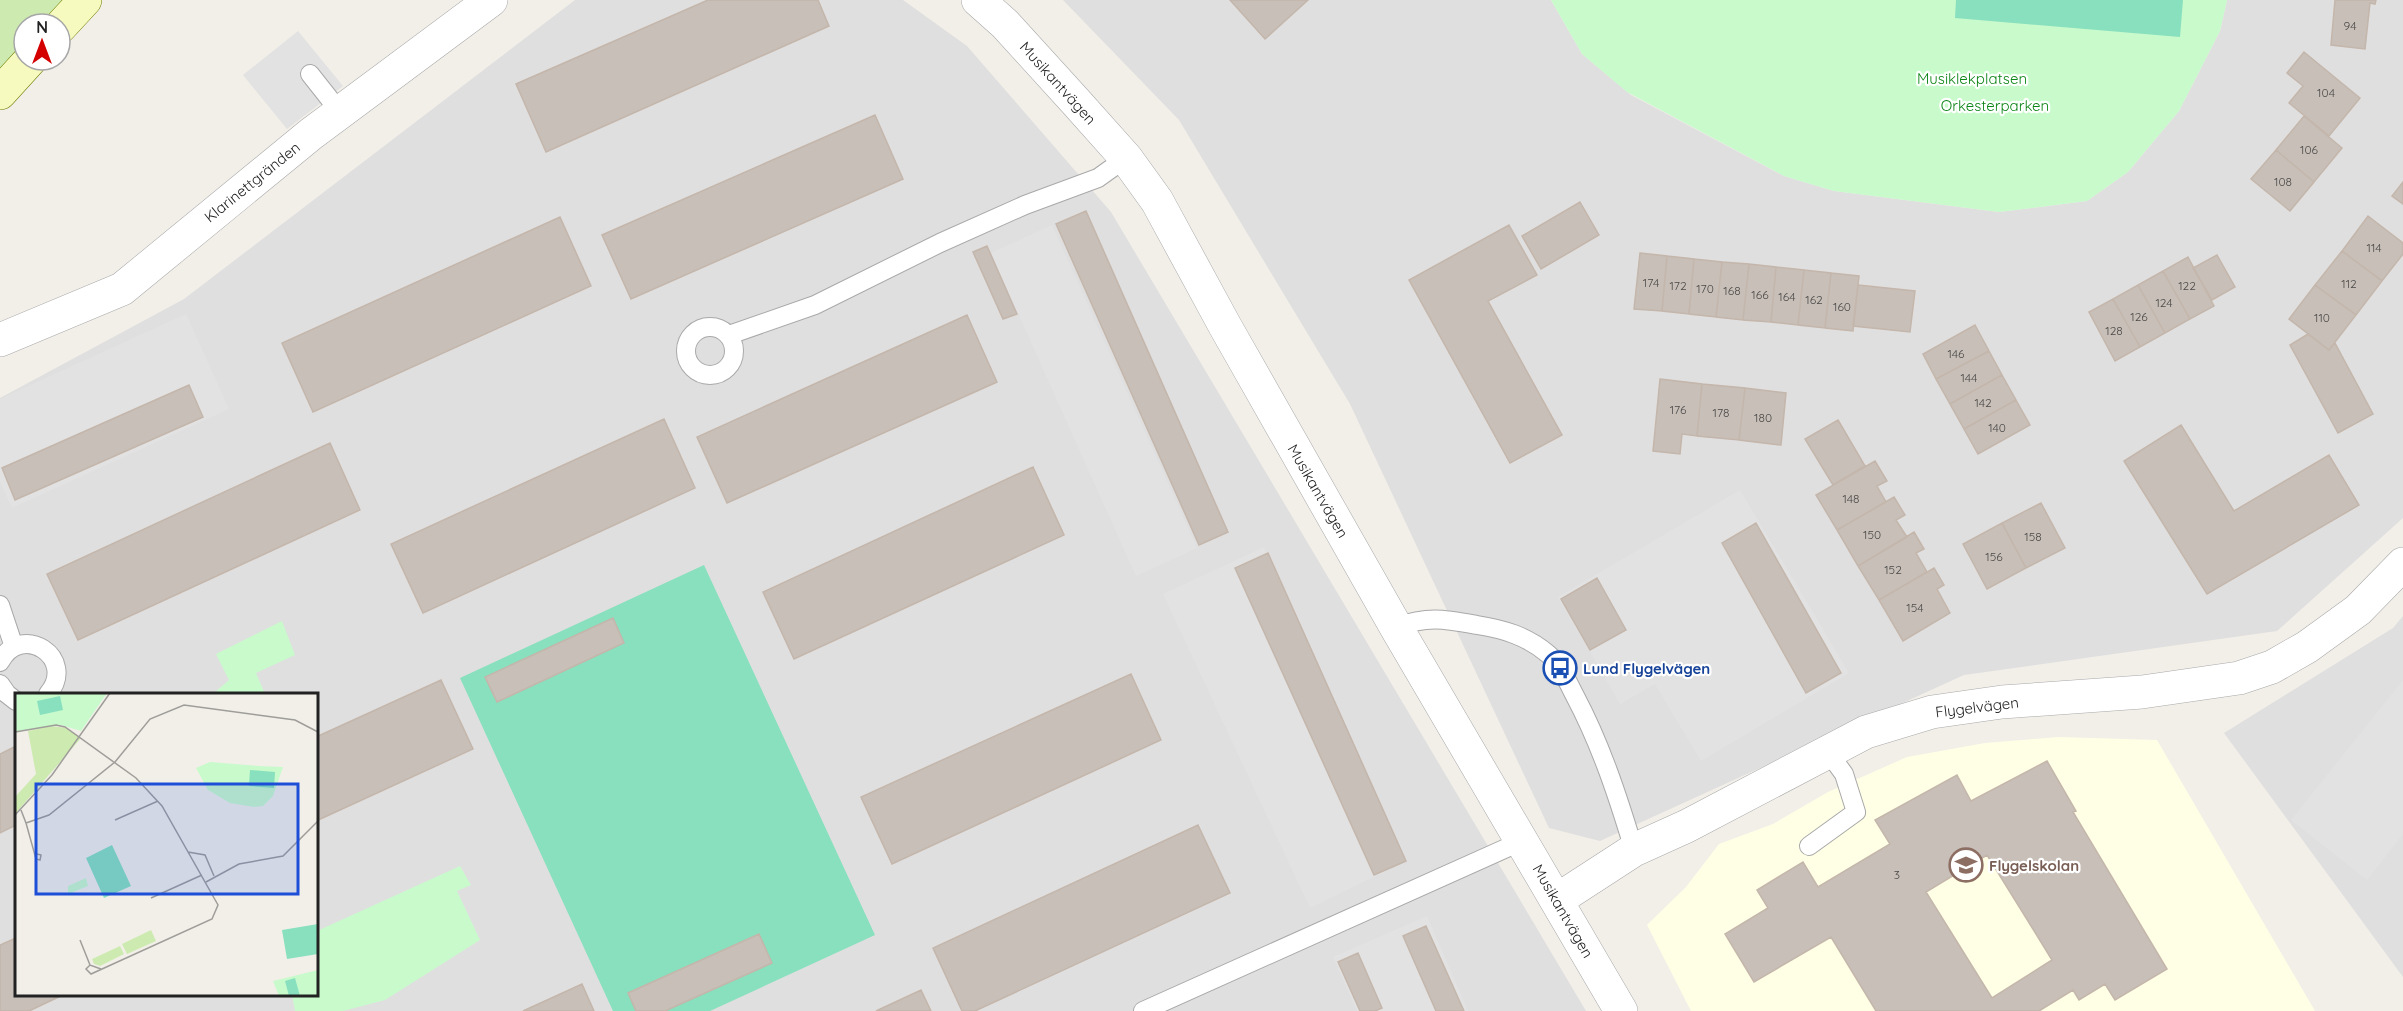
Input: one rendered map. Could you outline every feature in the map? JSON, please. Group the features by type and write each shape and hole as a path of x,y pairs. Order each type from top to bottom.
{"main road":[{"path":"72,14 85,0"},
{"path":"0,93 19,72"}],"street":[{"name":"Klarinettgränden","path":"0,340 122,289 340,112 491,0"},
{"name":"Musikantvägen","path":"978,0 1005,24 1126,159 1157,201 1225,326 1396,627 1621,1011"},
{"name":"Flygelvägen","path":"1557,900 1634,850 1687,826 1866,732 1932,712 2002,702 2142,692 2239,678 2272,667 2307,647 2358,610 2403,564"}],"lane":[{"path":"310,74 340,112"},
{"path":"729,335 815,305 940,243 1025,206 1098,178 1126,159"},
{"path":"0,606 14,647"},
{"path":"1396,627 1420,619 1446,619 1518,634 1549,655 1560,668 1582,709 1611,775 1634,850"},
{"path":"0,662 7,652 24,644 35,644 44,649 56,665 57,675 49,693"},
{"path":"0,684 7,694 15,699"},
{"path":"1809,846 1856,812 1844,774 1828,752"},
{"path":"1143,1011 1522,842"}],"shaded area":[{"path":"575,0 903,0 967,46 1111,212 1586,1011 0,1011 0,398 184,299"},
{"path":"1063,0 1551,0 1582,54 1631,95 1784,176 1834,191 1999,212 2087,201 2128,172 2179,111 2220,31 2227,0 2403,0 2403,518 2277,631 1964,675 1600,841 1549,828 1350,404 1179,120"},
{"path":"298,31 343,86 287,129 243,75"},
{"path":"1052,225 1197,548 1136,576 991,253"},
{"path":"186,314 229,409 12,508 0,482 0,399"},
{"path":"1740,490 1849,673 1701,761 1655,684 1620,704 1558,597"},
{"path":"1264,547 1406,861 1310,908 1163,594"},
{"path":"2403,616 2403,977 2224,733 2393,628"},
{"path":"2403,680 2403,834 2367,880 2291,820"},
{"name":"Flygelskolan","path":"2058,737 2157,740 2315,1011 1691,1011 1647,925 1686,887 1719,844 1773,824 1828,792 1907,757 1985,743"},
{"path":"1427,916 1468,1011 1357,1011 1333,957"}],"green space":[{"path":"0,0 65,0 55,12 12,12 12,64 0,78"},
{"name":"Orkesterparken","path":"1551,0 2227,0 2220,31 2179,111 2128,172 2087,201 1999,212 1834,191 1784,176 1627,92 1582,54"},
{"path":"1956,0 2183,0 2180,37 1955,18"},
{"path":"704,565 875,935 710,1011 613,1011 460,678"},
{"path":"282,621 295,655 256,673 265,693 214,693 229,680 216,654"},
{"path":"460,866 471,885 457,891 480,940 385,1000 343,1011 295,1011 292,996 318,996 318,931"}],"building":[{"path":"708,0 818,0 829,26 546,152 516,84"},
{"path":"1230,0 1308,0 1265,39"},
{"path":"2335,0 2376,0 2375,4 2370,3 2365,49 2331,45"},
{"path":"2304,52 2360,98 2329,136 2289,103 2303,86 2287,73"},
{"path":"875,115 903,179 631,299 602,235"},
{"path":"2304,116 2342,148 2314,182 2276,150"},
{"path":"2276,150 2314,182 2290,211 2251,179"},
{"path":"2403,182 2403,204 2392,196"},
{"path":"1580,202 1599,235 1541,269 1522,236"},
{"path":"1086,211 1228,532 1199,545 1056,224"},
{"path":"2368,216 2403,243 2403,254 2382,281 2342,251"},
{"path":"560,217 591,286 313,412 282,343"},
{"path":"1509,225 1537,275 1488,301 1562,435 1510,463 1409,280"},
{"path":"987,246 1017,314 1003,319 973,252"},
{"path":"2342,251 2382,281 2356,315 2315,285"},
{"path":"1640,253 1667,256 1662,311 1634,309"},
{"path":"2217,255 2235,287 2212,300 2193,268"},
{"path":"1667,256 1694,259 1689,314 1662,311"},
{"path":"2188,257 2214,306 2190,319 2163,271"},
{"path":"1694,259 1722,262 1716,317 1689,314"},
{"path":"1722,262 1749,264 1743,320 1716,317"},
{"path":"1749,264 1776,267 1771,322 1743,320"},
{"path":"1776,267 1804,270 1798,325 1771,322"},
{"path":"1804,270 1831,273 1825,328 1798,325"},
{"path":"2163,271 2190,319 2165,333 2138,285"},
{"path":"1831,273 1859,276 1853,331 1825,328"},
{"path":"1858,285 1915,291 1910,332 1853,326"},
{"path":"2138,285 2165,333 2140,347 2113,299"},
{"path":"2315,285 2356,315 2329,350 2289,319"},
{"path":"2113,299 2140,347 2115,361 2089,312"},
{"path":"967,315 997,382 727,503 697,437"},
{"path":"1975,325 1989,351 1936,379 1923,354"},
{"path":"2308,334 2329,350 2335,343 2373,414 2338,433 2290,345"},
{"path":"1989,351 2002,375 1950,404 1936,379"},
{"path":"2002,375 2016,400 1964,429 1950,404"},
{"path":"1660,379 1702,384 1697,436 1682,434 1680,454 1653,451"},
{"path":"1702,384 1745,388 1739,440 1697,436"},
{"path":"189,385 203,417 15,500 2,468"},
{"path":"1745,388 1786,393 1781,445 1739,440"},
{"path":"2016,400 2030,425 1978,454 1964,429"},
{"path":"664,419 695,488 423,613 391,544"},
{"path":"1838,420 1865,466 1833,485 1805,439"},
{"path":"2181,425 2234,511 2329,455 2359,505 2207,594 2124,461"},
{"path":"330,443 360,510 78,640 47,574"},
{"path":"1875,461 1887,481 1877,486 1886,502 1837,530 1816,495"},
{"path":"1033,467 1064,535 794,659 763,592"},
{"path":"1894,497 1905,515 1896,520 1907,537 1858,566 1837,530"},
{"path":"2041,503 2065,548 2026,568 2002,523"},
{"path":"1756,523 1841,673 1806,693 1722,543"},
{"path":"2002,523 2026,568 1987,589 1963,544"},
{"path":"1914,532 1924,549 1916,553 1927,572 1879,600 1858,566"},
{"path":"1268,553 1406,861 1374,875 1235,568"},
{"path":"1934,568 1944,585 1937,589 1950,613 1903,641 1879,600"},
{"path":"1597,578 1626,630 1590,650 1561,599"},
{"path":"613,618 624,643 497,702 485,677"},
{"path":"1131,674 1161,740 892,864 861,797"},
{"path":"441,680 473,749 318,820 318,736"},
{"path":"15,746 15,826 0,833 0,754"},
{"path":"2047,761 2076,811 2073,812 2167,969 2115,1000 2105,984 2079,1000 2073,990 2039,1011 1876,1011 1831,937 1754,982 1725,934 1768,908 1757,890 1803,862 1818,887 1890,844 1875,820 1957,775 1971,801","holes":["1987,855 2052,960 1992,998 1926,892"]},
{"path":"1198,825 1230,893 975,1011 962,1011 933,948"},
{"path":"1426,926 1464,1011 1436,1011 1403,936"},
{"path":"759,934 772,963 665,1011 636,1011 628,993"},
{"path":"15,938 15,996 61,996 29,1011 0,1011 0,945"},
{"path":"1358,953 1382,1008 1375,1011 1360,1011 1338,962"},
{"path":"582,984 594,1011 523,1011"},
{"path":"921,990 931,1011 876,1011"}],"place":[{"name":"Lund Flygelvägen","path":"1560,668"},
{"name":"Flygelskolan","path":"1966,865"}],"park label":[{"name":"Musiklekplatsen","path":"1972,78"}]}
